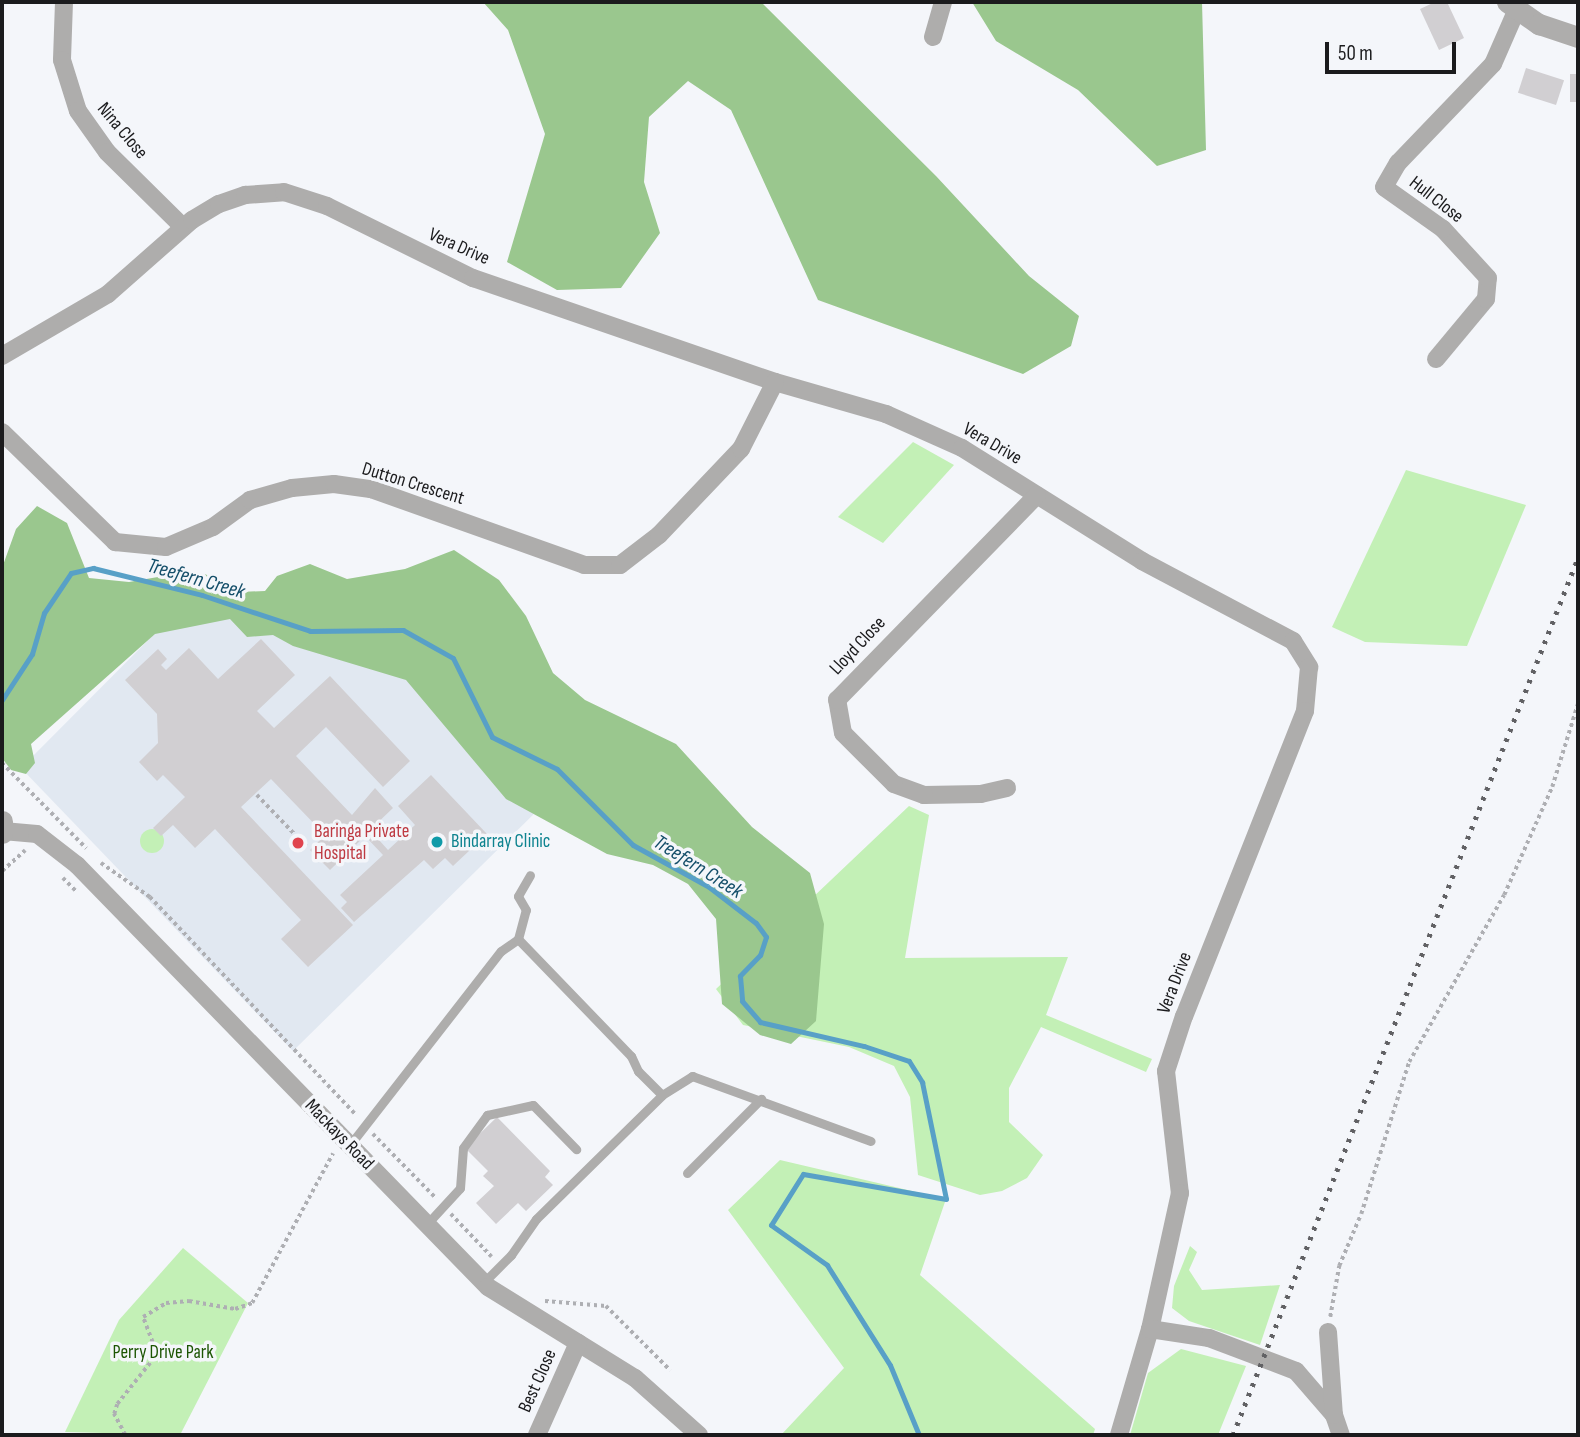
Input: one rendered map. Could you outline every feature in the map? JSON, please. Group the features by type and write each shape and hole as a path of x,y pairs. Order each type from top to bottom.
{"street":[{"name":"Nina Close","path":"64,2 62,61 78,111 107,152 183,227"},
{"path":"933,37 943,2"},
{"path":"1512,6 1539,24 1578,37"},
{"name":"Hull Close","path":"1436,359 1486,299 1488,278 1443,229 1384,187 1398,163 1493,64 1512,6"},
{"name":"Vera Drive","path":"2,356 108,294 183,227 219,204 245,195 284,192 327,206 473,278 775,382 886,414 962,448 1142,561 1293,641 1309,667 1305,711 1184,1016 1166,1071 1180,1193 1150,1329"},
{"name":"Dutton Crescent","path":"2,432 114,542 166,547 213,527 250,500 292,488 334,484 370,489 584,565 620,565 659,535 741,449 775,382"},
{"name":"Lloyd Close","path":"1007,788 981,794 924,795 894,784 843,733 837,700 1037,495"},
{"name":"Mackays Road","path":"2,828 37,834 77,866 341,1149 426,1225 484,1283 635,1378 699,1435"},
{"path":"1119,1435 1150,1329 1209,1339 1296,1371 1334,1415"},
{"path":"1328,1332 1334,1415 1340,1435"},
{"name":"Best Close","path":"537,1435 578,1343"}],"lane":[{"path":"341,1149 364,1124 501,951 518,939 526,910 518,896 530,876"},
{"path":"518,939 631,1056 638,1071 662,1095"},
{"path":"484,1283 525,1231 662,1095 692,1076 871,1141"},
{"path":"687,1173 761,1099"},
{"path":"426,1225 460,1188 463,1148 487,1115 533,1105 576,1149"}],"path":[{"path":"1328,1332 1339,1266 1361,1214 1409,1062 1504,895 1552,787 1578,703"},
{"path":"2,763 103,865 150,897 500,1266"},
{"path":"257,795 306,846"},
{"path":"2,871 18,854 33,849"},
{"path":"58,873 76,891"},
{"path":"125,1435 114,1414 127,1387 153,1359 155,1349 143,1317 166,1303 189,1301 234,1309 252,1303 341,1149"},
{"path":"535,1297 606,1306 670,1370"}],"shaded area":[{"name":"Baringa Private Hospital","path":"196,592 382,637 543,805 293,1051 21,768"}],"green space":[{"path":"483,2 761,2 936,176 1029,276 1079,316 1071,346 1023,374 818,300 731,110 688,81 649,117 644,182 660,233 621,288 557,290 507,262 545,134 508,30"},
{"path":"972,2 1202,2 1206,150 1157,166 1078,90 996,41"},
{"path":"913,442 954,465 883,543 838,517"},
{"path":"1406,470 1526,505 1467,646 1365,642 1332,627"},
{"path":"37,506 67,523 89,578 129,582 181,573 205,574 239,592 265,591 277,576 310,564 347,579 405,569 454,550 499,580 526,616 553,673 585,700 676,744 752,827 810,873 824,924 816,1021 791,1044 760,1035 722,1004 716,919 688,884 653,865 607,854 506,799 406,680 293,646 273,635 247,637 230,619 155,634 31,744 35,763 26,774 11,770 2,758 2,568 16,529"},
{"path":"909,806 929,815 905,958 1068,957 1046,1015 1152,1059 1146,1072 1041,1027 1009,1088 1009,1122 1043,1155 1027,1178 1002,1191 980,1195 918,1175 910,1097 894,1066 849,1047 743,1025 716,989"},
{"path":"152,829 161,832 164,841 161,850 152,853 143,850 140,841 143,832"},
{"path":"780,1160 946,1199 920,1275 1095,1429 1093,1435 781,1435 844,1368 728,1210"},
{"path":"1190,1246 1197,1252 1189,1270 1202,1290 1280,1285 1260,1345 1189,1321 1172,1308 1174,1286"},
{"name":"Perry Drive Park","path":"183,1248 248,1303 180,1435 65,1432 119,1320"},
{"path":"1181,1349 1246,1366 1218,1435 1130,1435 1148,1373"}],"building":[{"path":"1435,2 1447,2 1464,38 1439,50 1420,9"},
{"path":"1526,68 1564,80 1556,105 1518,93"},
{"path":"1570,74 1578,74 1578,102 1570,102"},
{"path":"261,639 295,675 257,711 274,728 330,676 410,761 383,787 326,727 296,756 352,815 375,788 393,808 370,830 388,850 415,825 398,806 431,775 487,834 453,866 445,858 433,869 424,860 354,922 341,908 347,902 340,895 383,855 365,836 330,870 310,850 325,835 271,779 241,807 353,925 308,967 281,939 301,920 215,829 195,848 173,825 161,836 153,828 185,797 163,775 157,781 139,762 158,743 157,714 125,680 158,649 167,659 161,665 166,670 189,648 218,679"},
{"path":"497,1117 550,1171 545,1177 553,1185 526,1211 518,1203 496,1224 476,1203 494,1186 483,1176 488,1171 465,1148"}],"waterway":[{"name":"Treefern Creek","path":"2,700 32,654 44,613 71,573 93,568 202,595 310,631 403,630 453,658 492,737 557,769 633,845 709,887 756,923 766,937 760,955 740,976 742,1001 760,1022 864,1046 909,1061 922,1082 946,1199 803,1174 771,1225 827,1265 890,1365 919,1435"}],"railway":[{"path":"1233,1435 1578,558"}],"place":[{"name":"Bindarray Clinic","path":"437,842"},
{"name":"Baringa Private Hospital","path":"298,843"}]}
